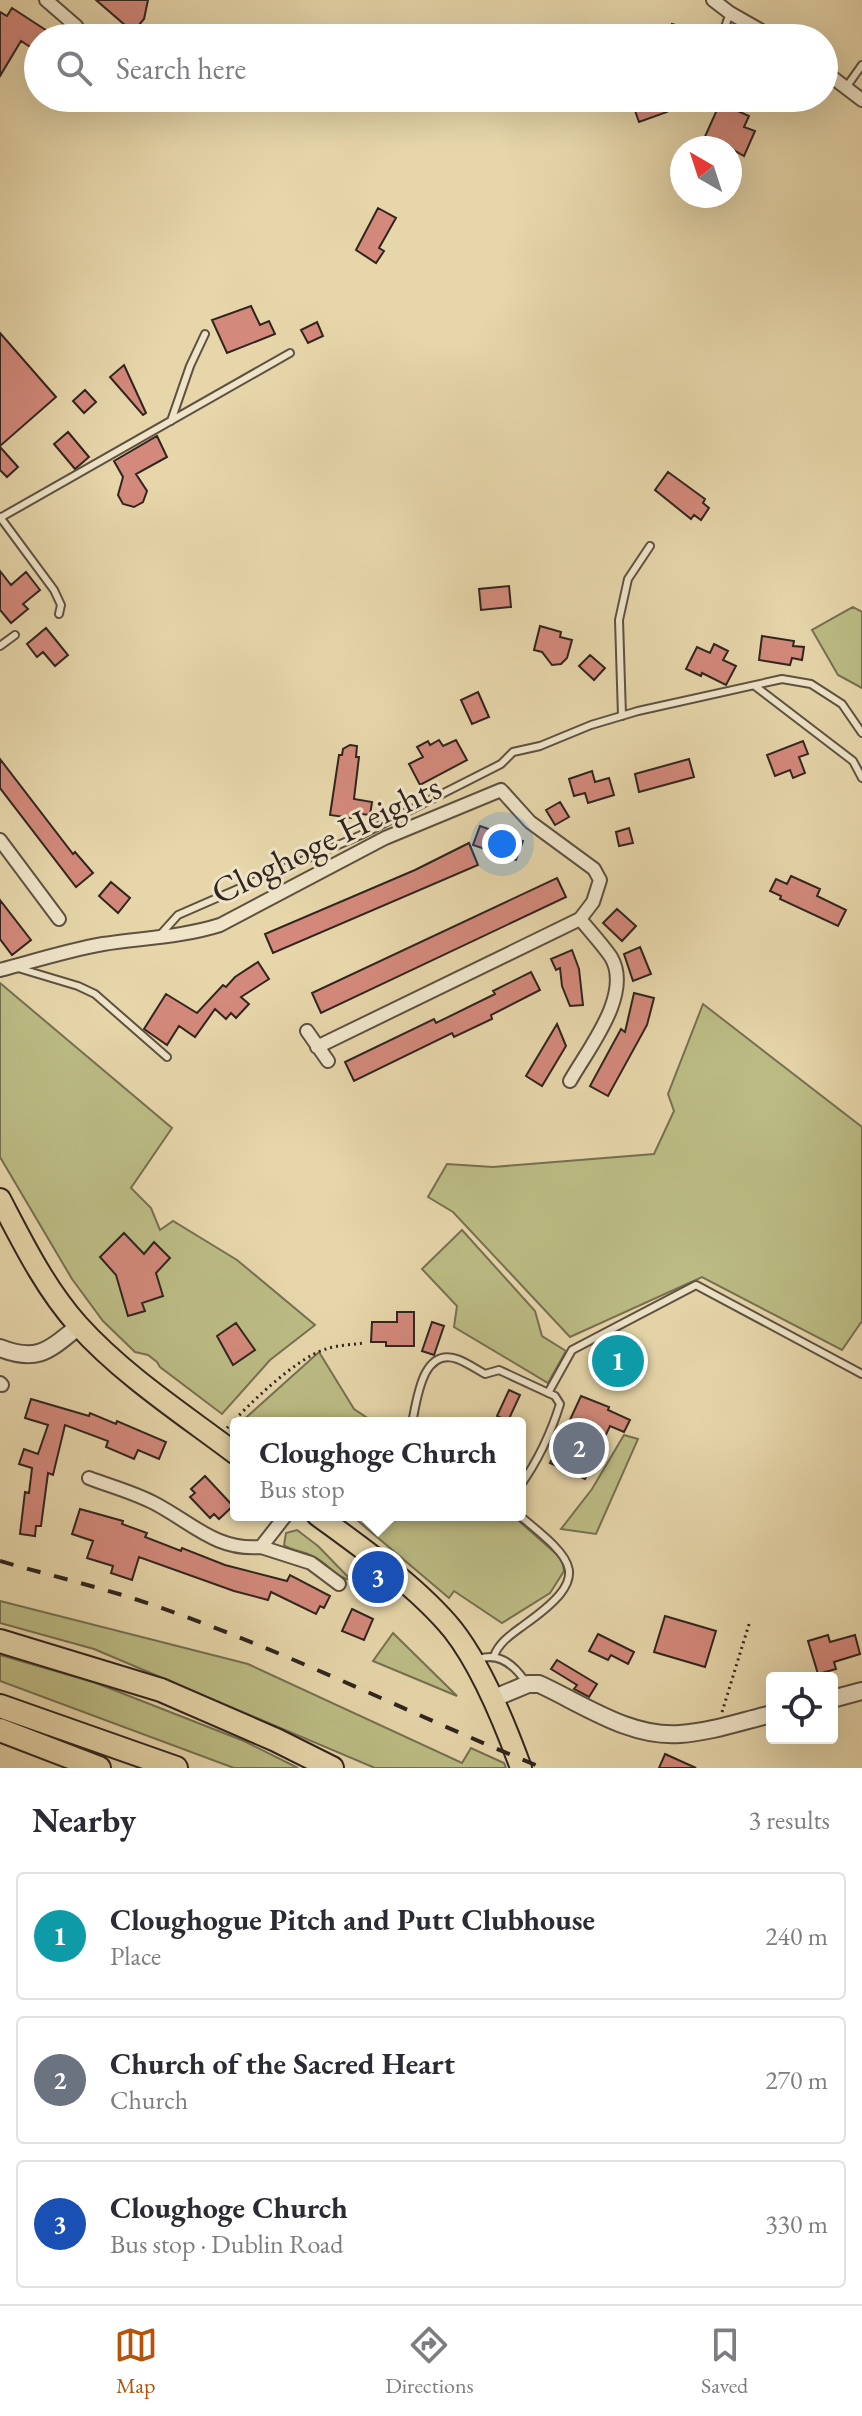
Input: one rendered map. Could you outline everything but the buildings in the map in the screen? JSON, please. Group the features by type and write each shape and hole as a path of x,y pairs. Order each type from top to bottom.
{"highway":[{"path":"0,1641 161,1690 332,1768"},
{"path":"0,1706 176,1768"},
{"path":"0,1730 99,1768"}],"main road":[{"path":"0,1199 33,1263 79,1326 144,1384 230,1450"},
{"path":"325,1521 386,1567 452,1630 502,1717 521,1768"}],"street":[{"path":"46,0 74,24"},
{"path":"713,0 749,24"},
{"path":"838,80 862,100"},
{"name":"Cloghoge Heights","path":"0,970 98,945 160,935 191,934 220,925 385,838 501,790 530,822 594,869 600,880 593,902 580,919"},
{"path":"0,840 59,919"},
{"path":"317,1047 580,919 612,959 618,976 617,993 605,1021 570,1081"},
{"path":"307,1031 328,1061"},
{"path":"0,1348 21,1356 37,1354 79,1326"},
{"path":"89,1478 156,1503 213,1540 231,1546 261,1547 311,1563 339,1584"},
{"path":"261,1547 281,1521"},
{"path":"492,1699 528,1684 539,1684 624,1725 642,1731 677,1735 766,1715"},
{"path":"838,1697 862,1691"}],"lane":[{"path":"726,24 730,13"},
{"path":"847,86 862,65"},
{"path":"171,421 205,334"},
{"path":"59,614 61,605 54,590 0,517 290,353"},
{"path":"622,716 619,620 628,579 650,546"},
{"path":"0,646 15,635"},
{"path":"160,935 178,915 361,835 501,764 513,752 540,746 622,716 782,679 811,684 842,704 861,729"},
{"path":"755,686 853,761 862,778"},
{"path":"14,966 95,994 167,1057"},
{"path":"548,1393 572,1350 696,1285 862,1374"},
{"path":"414,1417 429,1367 436,1359 444,1357 456,1358 485,1374 499,1370 555,1396 560,1404 526,1478"},
{"path":"472,1661 494,1656 507,1638 542,1612 566,1588 570,1573 567,1560 559,1549 526,1521"},
{"path":"494,1656 518,1671 528,1684"}],"path":[{"path":"237,1417 298,1364 325,1349 363,1343"},
{"path":"217,1440 230,1425"},
{"path":"717,1727 750,1621"}],"green space":[{"path":"853,607 862,612 862,688 838,675 812,630"},
{"path":"0,983 172,1128 131,1188 151,1208 160,1230 173,1221 237,1260 315,1325 270,1360 222,1414 148,1355 135,1352 103,1321 72,1279 0,1157"},
{"path":"703,1004 862,1127 862,1321 842,1350 702,1277 570,1337 453,1212 428,1197 447,1164 493,1167 654,1154 674,1111 668,1094"},
{"path":"462,1230 535,1311 542,1336 566,1351 548,1383 454,1327 457,1306 422,1269"},
{"path":"319,1352 354,1409 366,1417 247,1417"},
{"path":"624,1435 638,1439 596,1534 561,1529 592,1489"},
{"path":"358,1521 519,1521 562,1559 564,1571 550,1593 502,1623 454,1591 449,1598"},
{"path":"297,1530 318,1546 351,1580 341,1577 312,1556 284,1545 286,1533"},
{"path":"0,1601 248,1664 462,1763 471,1748 504,1763 506,1768 375,1768 94,1649 0,1623"},
{"path":"393,1633 457,1696 373,1661"},
{"path":"0,1655 96,1683 244,1741 298,1768 234,1768 0,1681"}],"railway":[{"path":"0,1561 187,1617 290,1658 543,1768"}],"place":[{"name":"Cloughogue Pitch and Putt Clubhouse","path":"618,1361"},
{"name":"Church of the Sacred Heart","path":"579,1448"},
{"name":"Cloughoge Church","path":"378,1577"}]}
